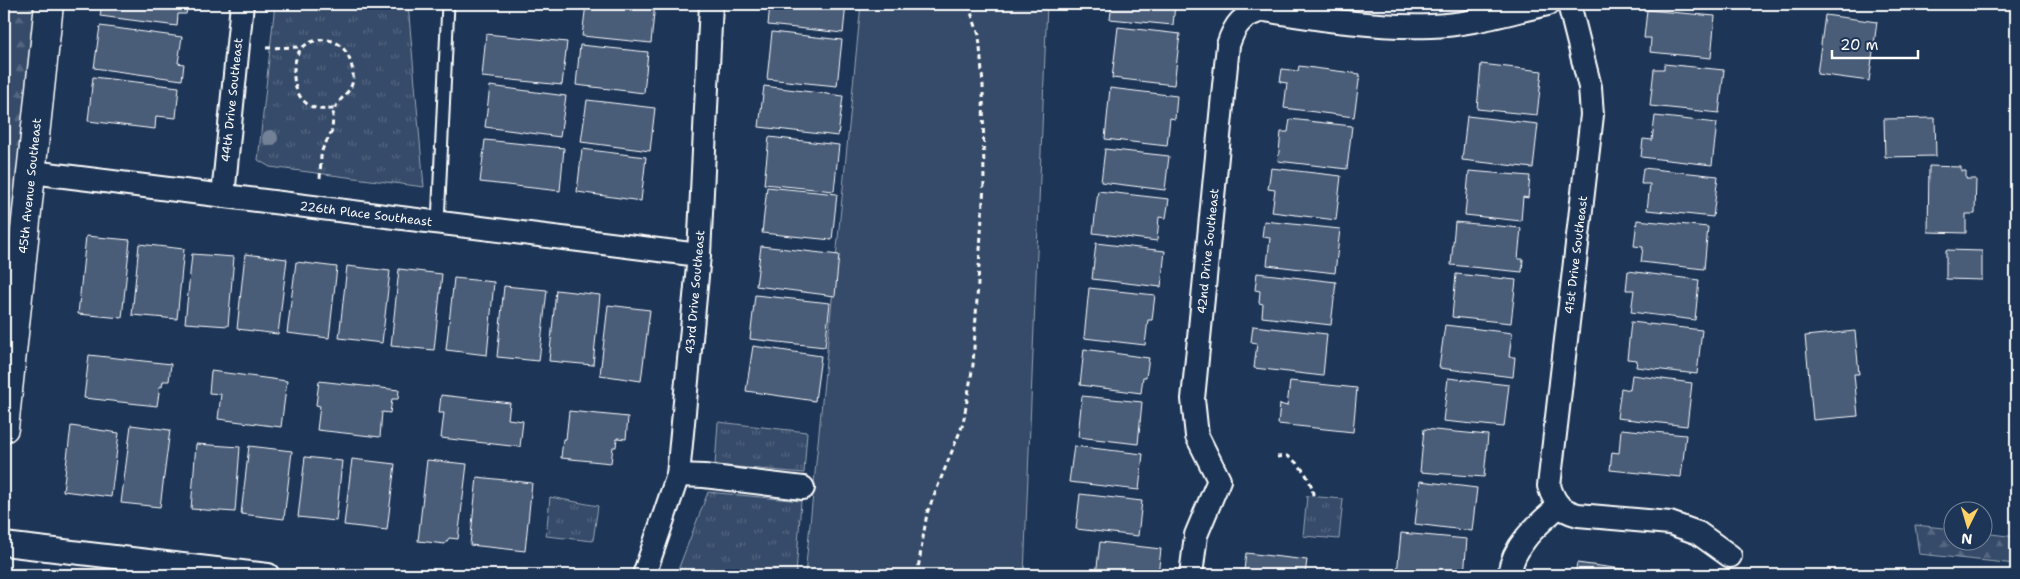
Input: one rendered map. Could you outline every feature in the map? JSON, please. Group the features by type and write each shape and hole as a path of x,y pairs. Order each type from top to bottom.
{"street":[{"name":"45th Avenue Southeast","path":"4,428 49,4"},
{"name":"44th Drive Southeast","path":"223,196 242,4"},
{"name":"43rd Drive Southeast","path":"644,575 678,475 699,255 711,4"},
{"name":"42nd Drive Southeast","path":"1191,575 1196,535 1219,480 1197,436 1193,399 1228,45 1232,31 1241,20 1252,12 1264,10 1387,25 1433,26 1476,20 1548,4"},
{"name":"41st Drive Southeast","path":"1559,506 1552,496 1549,486 1592,115 1590,87 1569,4"},
{"name":"226th Place Southeast","path":"32,172 699,255"},
{"path":"678,475 704,476 802,488"},
{"path":"1509,575 1516,551 1535,526 1559,506 1566,511 1578,515 1670,523 1698,533 1730,556"},
{"path":"4,544 268,575"}],"lane":[{"path":"438,223 448,4"}],"path":[{"path":"917,575 927,513 963,424 973,365 984,184 983,94 979,35 968,4"},
{"path":"266,48 302,46 324,39 341,46 350,61 353,80 347,95 334,109 332,130 322,151 320,178"},
{"path":"302,46 297,55 294,70 294,86 302,99 315,108 334,109"},
{"path":"1278,457 1287,456 1298,463 1313,488 1313,496"}],"green space":[{"path":"4,4 49,4 4,428"},
{"path":"275,4 408,4 424,187 270,167 258,160"},
{"path":"861,4 1047,4 1024,575 805,575"},
{"path":"718,422 807,432 804,473 715,465"},
{"path":"708,492 801,501 796,575 676,575"},
{"path":"1307,496 1343,499 1339,539 1303,536"},
{"path":"550,497 598,506 593,541 546,536"},
{"path":"1915,525 1942,528 1942,552 1992,552 1992,534 2016,537 2016,564 1919,554"}],"building":[{"path":"102,4 188,4 186,14 178,14 177,26 100,16"},
{"path":"530,4 552,4 550,10"},
{"path":"586,4 655,4 651,43 582,36"},
{"path":"770,4 846,4 843,33 768,25"},
{"path":"1112,4 1175,4 1173,25 1110,19"},
{"path":"1647,10 1715,16 1711,58 1650,52 1651,38 1644,38"},
{"path":"1825,15 1877,22 1869,81 1817,74"},
{"path":"100,26 182,37 178,63 184,64 182,80 94,68"},
{"path":"1118,27 1180,34 1174,85 1112,78"},
{"path":"772,32 842,40 837,86 767,79"},
{"path":"486,34 567,42 562,85 482,77"},
{"path":"580,45 648,52 644,93 576,85"},
{"path":"1481,64 1542,71 1537,115 1477,109"},
{"path":"1664,64 1724,70 1719,113 1650,106 1654,69 1664,69"},
{"path":"1299,66 1360,74 1354,117 1284,108 1287,83 1280,82 1282,69 1298,71"},
{"path":"93,77 179,87 176,118 156,116 155,129 88,121"},
{"path":"490,86 566,96 560,137 485,127"},
{"path":"764,86 843,96 838,136 759,127"},
{"path":"1110,88 1177,96 1175,119 1170,118 1167,146 1105,139"},
{"path":"587,100 655,108 650,151 581,142"},
{"path":"1467,116 1538,124 1533,168 1462,160"},
{"path":"1655,116 1717,123 1712,165 1641,157 1643,139 1652,140"},
{"path":"1935,118 1936,156 1885,157 1884,119"},
{"path":"1290,119 1352,126 1347,169 1278,161 1281,132 1288,132"},
{"path":"769,137 839,145 834,191 764,184"},
{"path":"485,140 564,148 560,191 480,182"},
{"path":"582,149 646,157 641,201 577,192"},
{"path":"1105,149 1169,156 1165,190 1101,182"},
{"path":"1929,166 1961,167 1961,171 1966,171 1966,179 1976,179 1975,214 1966,214 1966,233 1928,232"},
{"path":"1271,168 1341,176 1336,220 1272,212 1275,190 1268,189"},
{"path":"1643,168 1718,176 1713,217 1647,210 1650,184 1641,184"},
{"path":"1469,171 1530,176 1528,198 1523,197 1521,221 1465,215"},
{"path":"767,187 837,194 832,240 762,233"},
{"path":"1098,191 1169,199 1166,218 1159,217 1157,241 1093,233"},
{"path":"1637,220 1708,227 1704,269 1641,262 1643,247 1634,246"},
{"path":"1264,221 1340,229 1335,273 1267,265 1270,238 1262,237"},
{"path":"1455,222 1521,228 1518,259 1523,259 1522,272 1451,265"},
{"path":"86,236 130,240 122,318 78,314"},
{"path":"1096,243 1165,251 1161,287 1092,279"},
{"path":"139,244 184,249 177,319 132,315"},
{"path":"761,246 839,255 835,296 756,286"},
{"path":"1946,250 1982,251 1982,280 1946,279"},
{"path":"192,254 234,257 228,326 185,323"},
{"path":"245,254 287,259 278,334 237,329"},
{"path":"296,262 337,267 329,338 287,333"},
{"path":"347,266 390,271 382,343 339,338"},
{"path":"399,269 442,274 434,350 391,346"},
{"path":"1628,271 1699,280 1695,320 1631,312 1634,290 1626,290"},
{"path":"1257,273 1336,282 1331,325 1262,317 1263,304 1259,303 1260,291 1255,290"},
{"path":"1456,274 1516,280 1511,323 1452,317"},
{"path":"454,278 494,282 487,355 446,350"},
{"path":"504,286 547,290 539,361 497,357"},
{"path":"1089,288 1155,295 1152,320 1148,320 1145,345 1084,338"},
{"path":"556,290 600,295 593,365 549,361"},
{"path":"755,295 830,303 825,347 750,339"},
{"path":"608,305 650,310 641,381 600,375"},
{"path":"1631,322 1702,330 1697,374 1636,367 1637,360 1627,359"},
{"path":"1445,325 1512,333 1509,357 1515,357 1513,377 1439,368"},
{"path":"1253,326 1327,334 1323,376 1254,368 1257,343 1251,342"},
{"path":"1855,331 1859,374 1854,374 1858,416 1813,420 1805,336"},
{"path":"753,346 821,356 815,401 746,391"},
{"path":"1084,349 1149,358 1146,377 1143,377 1141,393 1080,385"},
{"path":"89,355 171,364 169,381 163,381 162,387 160,386 157,406 84,398"},
{"path":"211,371 287,381 281,427 218,419 221,394 209,393"},
{"path":"1632,375 1692,383 1687,426 1617,418 1621,388 1630,390"},
{"path":"1448,378 1509,385 1504,427 1443,421"},
{"path":"319,381 399,390 398,399 392,399 390,413 382,412 380,437 317,430 320,406 316,405"},
{"path":"1290,381 1357,388 1353,432 1278,424 1280,404 1287,406"},
{"path":"441,395 510,403 508,419 523,421 520,447 441,438 444,413 439,413"},
{"path":"1082,396 1142,402 1138,444 1078,437"},
{"path":"569,411 628,417 626,439 617,438 616,447 613,447 611,463 561,458 563,439 566,439"},
{"path":"131,425 170,430 160,507 121,503"},
{"path":"71,426 119,433 111,497 63,491"},
{"path":"1424,429 1488,435 1484,477 1420,472"},
{"path":"1621,429 1686,435 1681,477 1610,470 1612,452 1619,453"},
{"path":"196,444 240,447 235,512 191,509"},
{"path":"249,446 292,451 284,519 241,514"},
{"path":"1074,446 1143,454 1139,490 1069,482"},
{"path":"305,457 342,461 336,521 298,517"},
{"path":"352,459 395,464 387,530 344,525"},
{"path":"427,460 467,464 458,539 449,538 445,544 418,541"},
{"path":"477,477 532,483 525,551 470,545"},
{"path":"1420,481 1477,488 1472,531 1415,524"},
{"path":"1080,494 1142,501 1138,536 1076,529"},
{"path":"1401,533 1467,539 1464,575 1397,574"},
{"path":"1100,542 1161,549 1158,575 1096,575"},
{"path":"1246,553 1307,560 1305,575 1239,575 1240,570 1244,570"},
{"path":"1577,563 1637,571 1637,575 1575,575"}]}
